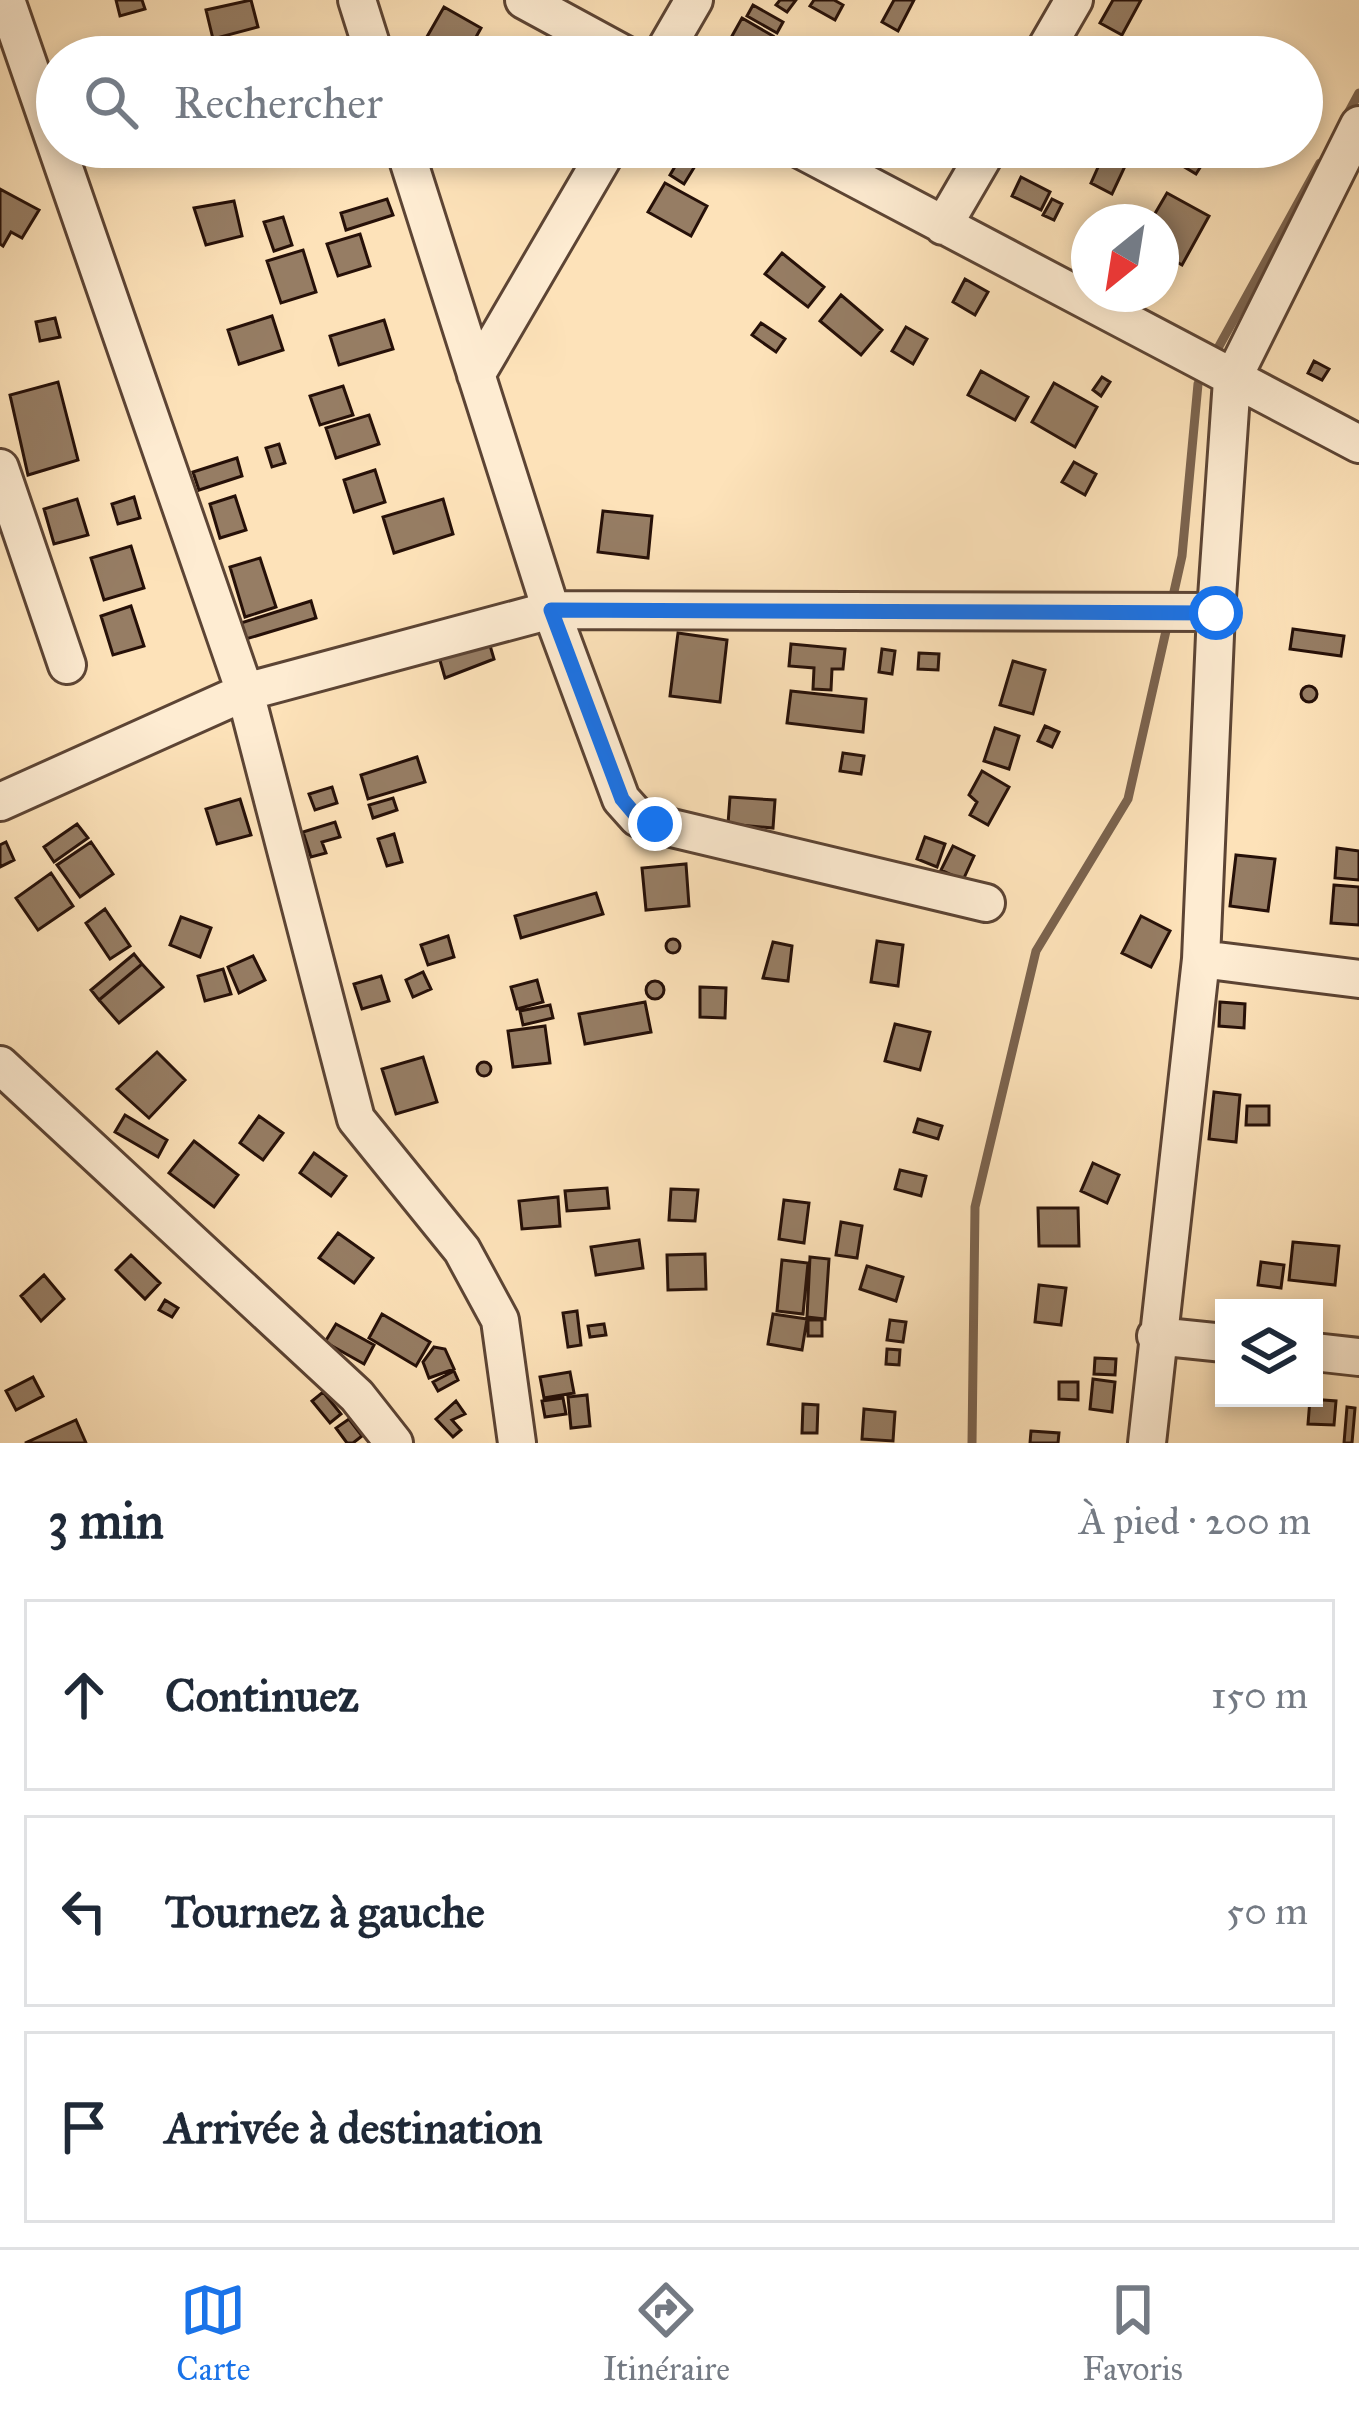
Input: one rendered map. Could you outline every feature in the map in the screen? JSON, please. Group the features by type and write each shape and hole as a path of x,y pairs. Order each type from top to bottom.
{"street":[{"path":"6,0 36,87"},
{"path":"357,0 368,36"},
{"path":"524,0 590,36"},
{"path":"673,36 694,0"},
{"path":"1053,36 1074,0"},
{"path":"1147,1443 1201,959 1232,380 1359,125"},
{"path":"64,168 244,692 356,1119 462,1250 500,1320 517,1443"},
{"path":"411,168 551,610 622,799 638,818 986,903"},
{"path":"476,375 597,168"},
{"path":"835,168 1359,444"},
{"path":"943,226 977,168"},
{"path":"0,468 67,665"},
{"path":"0,802 244,692 551,610 1216,613"},
{"path":"1201,959 1359,979"},
{"path":"0,1065 357,1396 394,1443"},
{"path":"1156,1336 1215,1342"},
{"path":"1323,1353 1359,1357"}],"building":[{"path":"116,0 142,0 145,9 120,16"},
{"path":"251,0 258,27 212,36 206,10"},
{"path":"780,0 796,0 787,12 776,5"},
{"path":"814,0 843,5 835,20 810,6"},
{"path":"894,0 914,0 898,31 882,22"},
{"path":"1113,0 1141,0 1122,35 1100,23"},
{"path":"753,5 783,22 777,33 747,16"},
{"path":"444,7 481,28 477,36 427,36"},
{"path":"742,18 773,36 732,36"},
{"path":"674,168 694,168 684,184 670,175"},
{"path":"1098,168 1124,168 1112,194 1091,183"},
{"path":"1021,177 1050,192 1041,210 1012,196"},
{"path":"665,183 707,206 691,236 648,212"},
{"path":"0,189 39,210 22,238 11,232 3,246 0,244"},
{"path":"1167,193 1209,216 1182,265 1179,204 1161,204"},
{"path":"387,199 393,215 346,230 341,213"},
{"path":"1052,199 1062,204 1054,220 1043,215"},
{"path":"234,201 242,236 206,245 194,208"},
{"path":"283,217 292,245 274,251 264,222"},
{"path":"360,234 370,266 338,276 327,244"},
{"path":"303,250 316,292 281,303 267,261"},
{"path":"782,253 824,287 808,307 765,274"},
{"path":"965,279 988,292 975,315 953,302"},
{"path":"841,295 882,330 861,355 820,321"},
{"path":"272,316 283,350 239,364 228,330"},
{"path":"55,318 60,337 40,341 36,322"},
{"path":"384,320 393,349 339,365 330,336"},
{"path":"761,323 785,339 776,352 752,335"},
{"path":"906,327 927,339 913,364 892,351"},
{"path":"1314,361 1329,369 1322,380 1308,373"},
{"path":"981,371 1028,397 1015,420 968,395"},
{"path":"1102,377 1110,382 1101,396 1093,390"},
{"path":"58,382 78,460 28,475 10,395"},
{"path":"1054,383 1097,407 1075,447 1032,422"},
{"path":"343,386 353,415 320,425 310,396"},
{"path":"369,415 379,444 336,458 326,428"},
{"path":"279,444 285,463 272,467 266,448"},
{"path":"237,458 242,476 199,490 193,472"},
{"path":"1074,462 1096,474 1085,495 1062,482"},
{"path":"375,470 385,502 354,512 344,480"},
{"path":"235,496 246,530 220,538 210,504"},
{"path":"134,497 140,518 118,524 112,504"},
{"path":"77,499 88,535 54,544 44,509"},
{"path":"443,499 453,534 394,553 383,517"},
{"path":"603,511 652,516 648,558 598,552"},
{"path":"131,546 144,588 104,600 91,558"},
{"path":"260,558 276,607 245,617 230,567"},
{"path":"311,601 316,618 246,639 241,623"},
{"path":"131,606 144,646 113,655 101,616"},
{"path":"1293,629 1344,636 1341,656 1290,649"},
{"path":"678,633 727,640 720,702 670,696"},
{"path":"489,642 494,659 445,678 439,657"},
{"path":"791,644 845,649 843,669 832,669 831,690 813,689 814,668 789,666"},
{"path":"882,649 895,651 892,674 879,672"},
{"path":"919,653 939,654 938,670 918,669"},
{"path":"1013,661 1045,670 1033,714 1000,705"},
{"path":"1309,686 1317,694 1309,702 1301,694"},
{"path":"791,691 866,699 863,732 787,723"},
{"path":"1045,726 1059,732 1052,747 1038,741"},
{"path":"995,728 1019,736 1009,769 984,761"},
{"path":"843,753 864,756 861,774 840,771"},
{"path":"417,757 425,782 368,799 361,775"},
{"path":"982,771 1009,787 988,825 970,815 977,802 969,795"},
{"path":"332,787 337,803 315,810 309,794"},
{"path":"730,797 775,800 773,828 728,824"},
{"path":"393,798 397,810 373,818 369,805"},
{"path":"240,799 251,835 217,844 206,809"},
{"path":"335,822 340,837 322,842 326,853 311,857 303,832"},
{"path":"77,824 88,838 54,862 44,847"},
{"path":"394,834 402,862 387,866 378,839"},
{"path":"925,837 945,844 937,867 917,859"},
{"path":"6,842 14,860 0,867 0,845"},
{"path":"91,842 113,874 80,897 57,865"},
{"path":"953,846 974,856 963,880 941,870"},
{"path":"1337,848 1359,851 1359,880 1335,878"},
{"path":"1236,855 1275,859 1268,911 1230,906"},
{"path":"686,864 689,906 646,910 642,868"},
{"path":"51,873 73,906 38,930 16,898"},
{"path":"1334,885 1359,887 1359,925 1331,923"},
{"path":"596,893 603,914 521,938 515,916"},
{"path":"105,909 130,946 110,959 86,923"},
{"path":"1141,916 1170,931 1151,967 1122,953"},
{"path":"181,917 211,928 200,957 170,945"},
{"path":"448,936 454,957 428,965 421,945"},
{"path":"673,939 680,946 673,953 666,946"},
{"path":"877,941 903,945 898,986 871,982"},
{"path":"773,942 792,946 788,981 763,978"},
{"path":"134,954 142,964 99,1000 91,990"},
{"path":"253,956 265,980 239,993 228,967"},
{"path":"142,964 163,987 119,1023 99,1000"},
{"path":"223,969 231,994 205,1001 198,976"},
{"path":"423,972 431,989 413,997 406,980"},
{"path":"381,976 389,1001 362,1009 354,984"},
{"path":"537,980 543,1002 517,1009 511,987"},
{"path":"655,981 664,990 655,999 646,990"},
{"path":"700,987 726,988 725,1018 700,1017"},
{"path":"645,1002 651,1032 585,1044 579,1014"},
{"path":"1220,1002 1245,1004 1244,1028 1219,1026"},
{"path":"550,1005 553,1018 523,1025 520,1011"},
{"path":"895,1024 930,1032 920,1070 885,1061"},
{"path":"545,1026 550,1063 513,1067 508,1031"},
{"path":"157,1052 185,1080 149,1118 117,1089"},
{"path":"423,1057 437,1102 396,1114 382,1069"},
{"path":"484,1062 491,1069 484,1076 477,1069"},
{"path":"1214,1092 1240,1095 1236,1142 1209,1139"},
{"path":"1247,1106 1269,1106 1269,1125 1246,1125"},
{"path":"125,1115 167,1140 158,1157 115,1132"},
{"path":"259,1116 283,1133 263,1160 240,1143"},
{"path":"918,1119 942,1126 938,1139 914,1132"},
{"path":"194,1141 238,1175 214,1207 169,1173"},
{"path":"314,1153 346,1176 331,1196 300,1173"},
{"path":"1093,1163 1119,1175 1107,1203 1081,1191"},
{"path":"900,1170 926,1176 921,1196 895,1189"},
{"path":"607,1188 609,1208 567,1211 565,1191"},
{"path":"671,1189 698,1190 695,1221 669,1220"},
{"path":"558,1197 560,1226 522,1229 519,1201"},
{"path":"784,1200 809,1203 804,1243 779,1239"},
{"path":"1038,1208 1078,1208 1079,1246 1039,1246"},
{"path":"841,1222 862,1226 857,1258 836,1255"},
{"path":"338,1233 373,1258 354,1283 319,1258"},
{"path":"639,1240 643,1268 596,1275 591,1247"},
{"path":"1293,1242 1339,1246 1335,1285 1289,1280"},
{"path":"705,1254 706,1289 668,1290 667,1255"},
{"path":"131,1255 160,1283 145,1299 116,1270"},
{"path":"810,1257 829,1259 825,1319 807,1317"},
{"path":"782,1260 808,1263 803,1314 777,1311"},
{"path":"1261,1262 1284,1265 1281,1288 1258,1285"},
{"path":"867,1266 903,1277 896,1301 860,1289"},
{"path":"44,1275 64,1299 41,1321 21,1296"},
{"path":"1039,1285 1066,1288 1061,1325 1035,1322"},
{"path":"165,1300 178,1308 172,1317 159,1310"},
{"path":"577,1311 581,1345 568,1347 563,1313"},
{"path":"382,1314 430,1342 416,1366 369,1338"},
{"path":"773,1314 807,1319 802,1350 768,1344"},
{"path":"808,1320 822,1320 822,1336 808,1336"},
{"path":"890,1320 906,1322 903,1342 887,1340"},
{"path":"336,1324 374,1345 364,1364 325,1342"},
{"path":"604,1324 606,1335 590,1337 588,1326"},
{"path":"434,1347 445,1349 454,1369 429,1378 423,1362"},
{"path":"887,1349 900,1350 899,1365 886,1364"},
{"path":"1095,1358 1116,1359 1115,1375 1094,1374"},
{"path":"454,1371 458,1380 438,1391 433,1382"},
{"path":"570,1372 574,1393 544,1398 540,1377"},
{"path":"33,1377 43,1396 16,1410 6,1391"},
{"path":"1093,1379 1115,1382 1112,1412 1090,1409"},
{"path":"1059,1382 1078,1382 1078,1400 1059,1399"},
{"path":"323,1392 341,1414 330,1423 312,1401"},
{"path":"587,1395 590,1426 571,1428 568,1397"},
{"path":"563,1398 566,1414 545,1417 542,1401"},
{"path":"1323,1400 1336,1401 1334,1425 1308,1424 1309,1407 1323,1407"},
{"path":"456,1401 465,1414 452,1420 461,1430 453,1437 436,1419"},
{"path":"803,1404 818,1405 817,1433 802,1433"},
{"path":"1347,1407 1355,1408 1352,1443 1344,1443"},
{"path":"864,1409 895,1412 893,1441 862,1439"},
{"path":"349,1419 362,1436 353,1443 347,1443 336,1428"},
{"path":"76,1420 86,1443 25,1443"},
{"path":"1031,1431 1059,1433 1058,1443 1030,1443"}],"waterway":[{"path":"1346,117 1359,93"},
{"path":"1212,359 1317,168"},
{"path":"1171,605 1182,556 1198,384 1204,373"},
{"path":"972,1443 975,1207 1036,951 1128,799 1168,622"}],"route":[{"path":"655,824 638,818 622,799 551,610 1216,613"}]}
